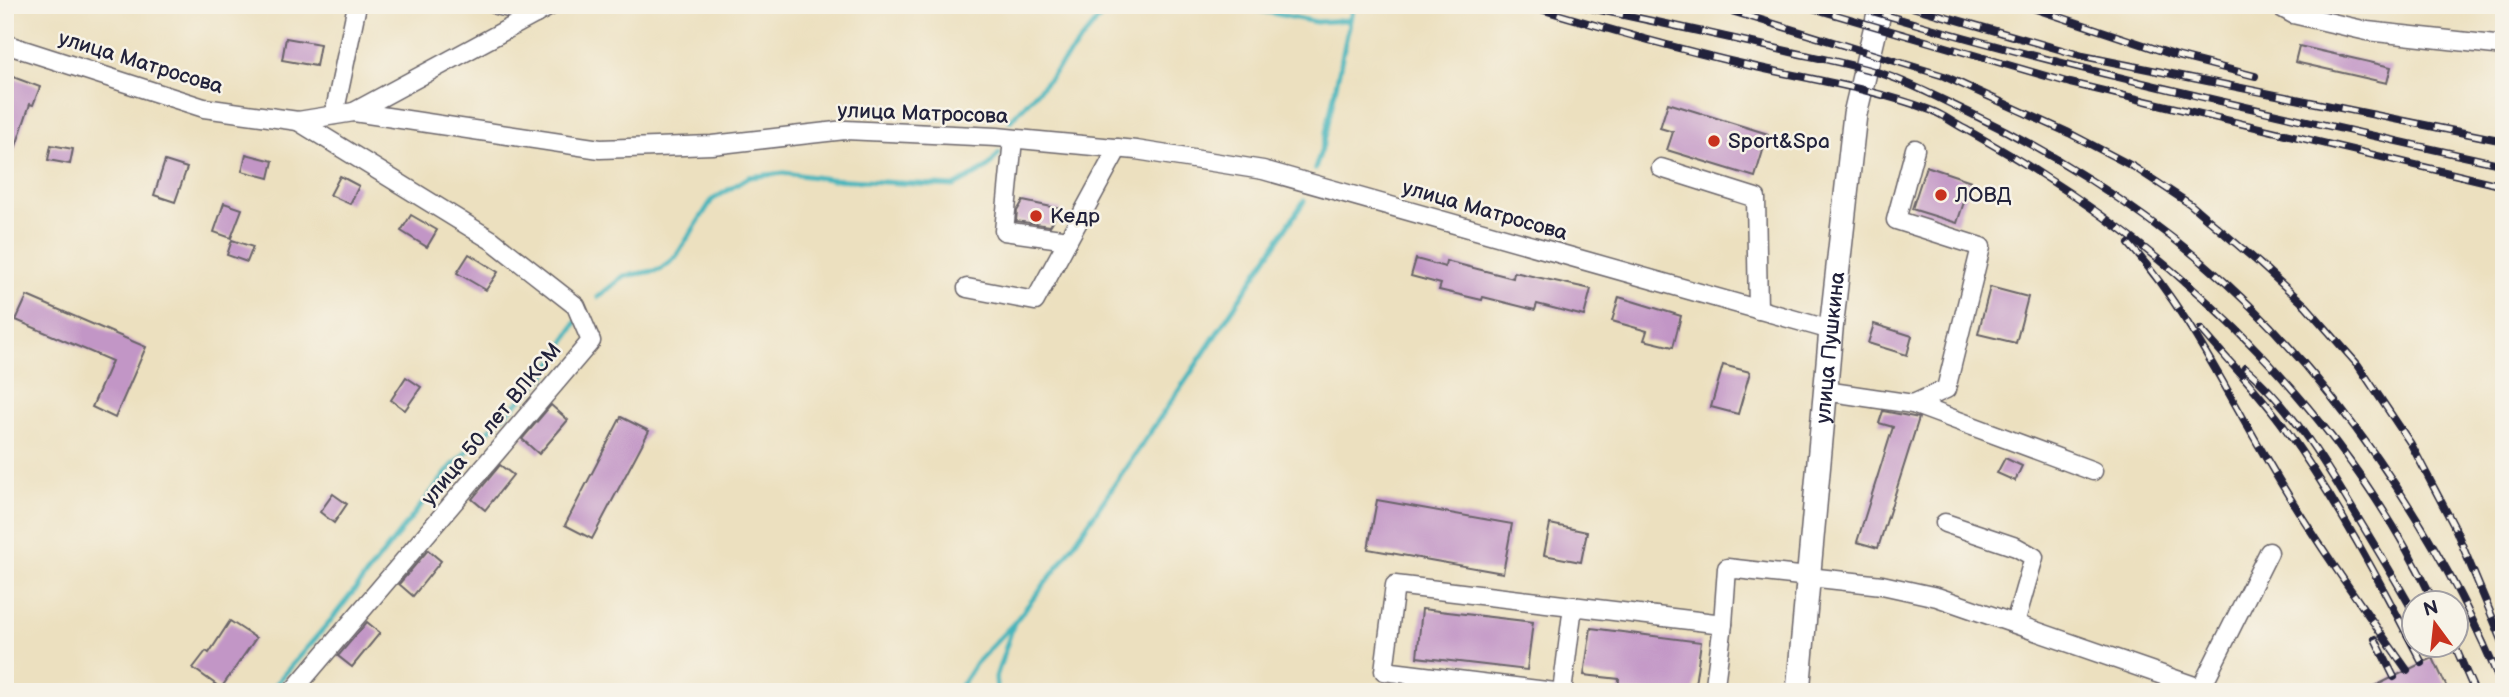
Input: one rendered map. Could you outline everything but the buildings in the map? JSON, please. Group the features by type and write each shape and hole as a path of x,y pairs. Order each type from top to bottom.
{"main road":[{"name":"улица Пушкина","path":"1798,692 1831,330 1855,114 1881,5"}],"street":[{"path":"334,115 357,5"},
{"path":"496,5 544,9"},
{"path":"2277,5 2293,14 2367,31 2504,46"},
{"path":"354,112 544,9"},
{"name":"улица Матросова","path":"5,44 204,108 298,121 354,112 600,149 712,145 845,130 1118,148 1263,170 1831,330"},
{"name":"улица 50 лет ВЛКСМ","path":"292,692 591,341 576,306 493,241 298,121"},
{"path":"1013,139 1004,231 1068,240"},
{"path":"967,288 1035,301 1118,148"},
{"path":"1913,404 1946,389 1981,247 1896,220 1915,149"},
{"path":"1661,168 1756,198 1758,310"},
{"path":"1825,391 1913,404 2093,471"},
{"path":"1945,523 2017,547 2034,557 2015,624"},
{"path":"1714,692 1727,568 1882,584 1937,597 2199,690 2269,552"},
{"path":"1555,692 1384,671 1395,584 1723,624"},
{"path":"1562,692 1573,606"}],"waterway":[{"path":"1010,121 1107,9 1115,5"},
{"path":"1233,5 1316,22 1349,20"},
{"path":"1315,169 1324,142 1353,6"},
{"path":"598,297 624,276 660,270 675,258 712,200 749,177 784,173 830,179 954,186 987,168 999,153"},
{"path":"997,692 996,677 1014,623 1061,563 1304,201"},
{"path":"269,692 331,620 452,466 545,376 576,322"},
{"path":"957,692 976,663 1013,624"}],"railway":[{"path":"1527,5 1692,52 1908,102 1939,114 2033,169 2095,210 2154,256 2211,305 2264,358 2314,414 2359,474 2399,537 2426,588"},
{"path":"1576,5 1839,62 1897,79 2030,144 2147,219 2201,261 2248,304 2294,352 2337,404 2378,459 2449,574 2479,633 2504,692"},
{"path":"1712,5 1944,76 2069,133 2134,167 2190,204 2306,306 2358,365 2411,444 2455,528 2504,645"},
{"path":"1802,5 2070,83 2504,186"},
{"path":"1852,5 2095,71 2504,165"},
{"path":"1905,5 2083,56 2504,141"},
{"path":"2024,5 2177,56 2255,76"},
{"path":"2129,244 2186,321 2299,513 2407,670"},
{"path":"2201,329 2267,405 2306,459 2359,545 2422,663"},
{"path":"2245,368 2291,416 2317,452 2400,588"},
{"path":"2375,639 2394,677"},
{"path":"2460,658 2475,692"}],"place":[{"name":"Sport&Spa","path":"1714,141"},
{"name":"ЛОВД","path":"1941,195"},
{"name":"Кедр","path":"1036,216"}]}
